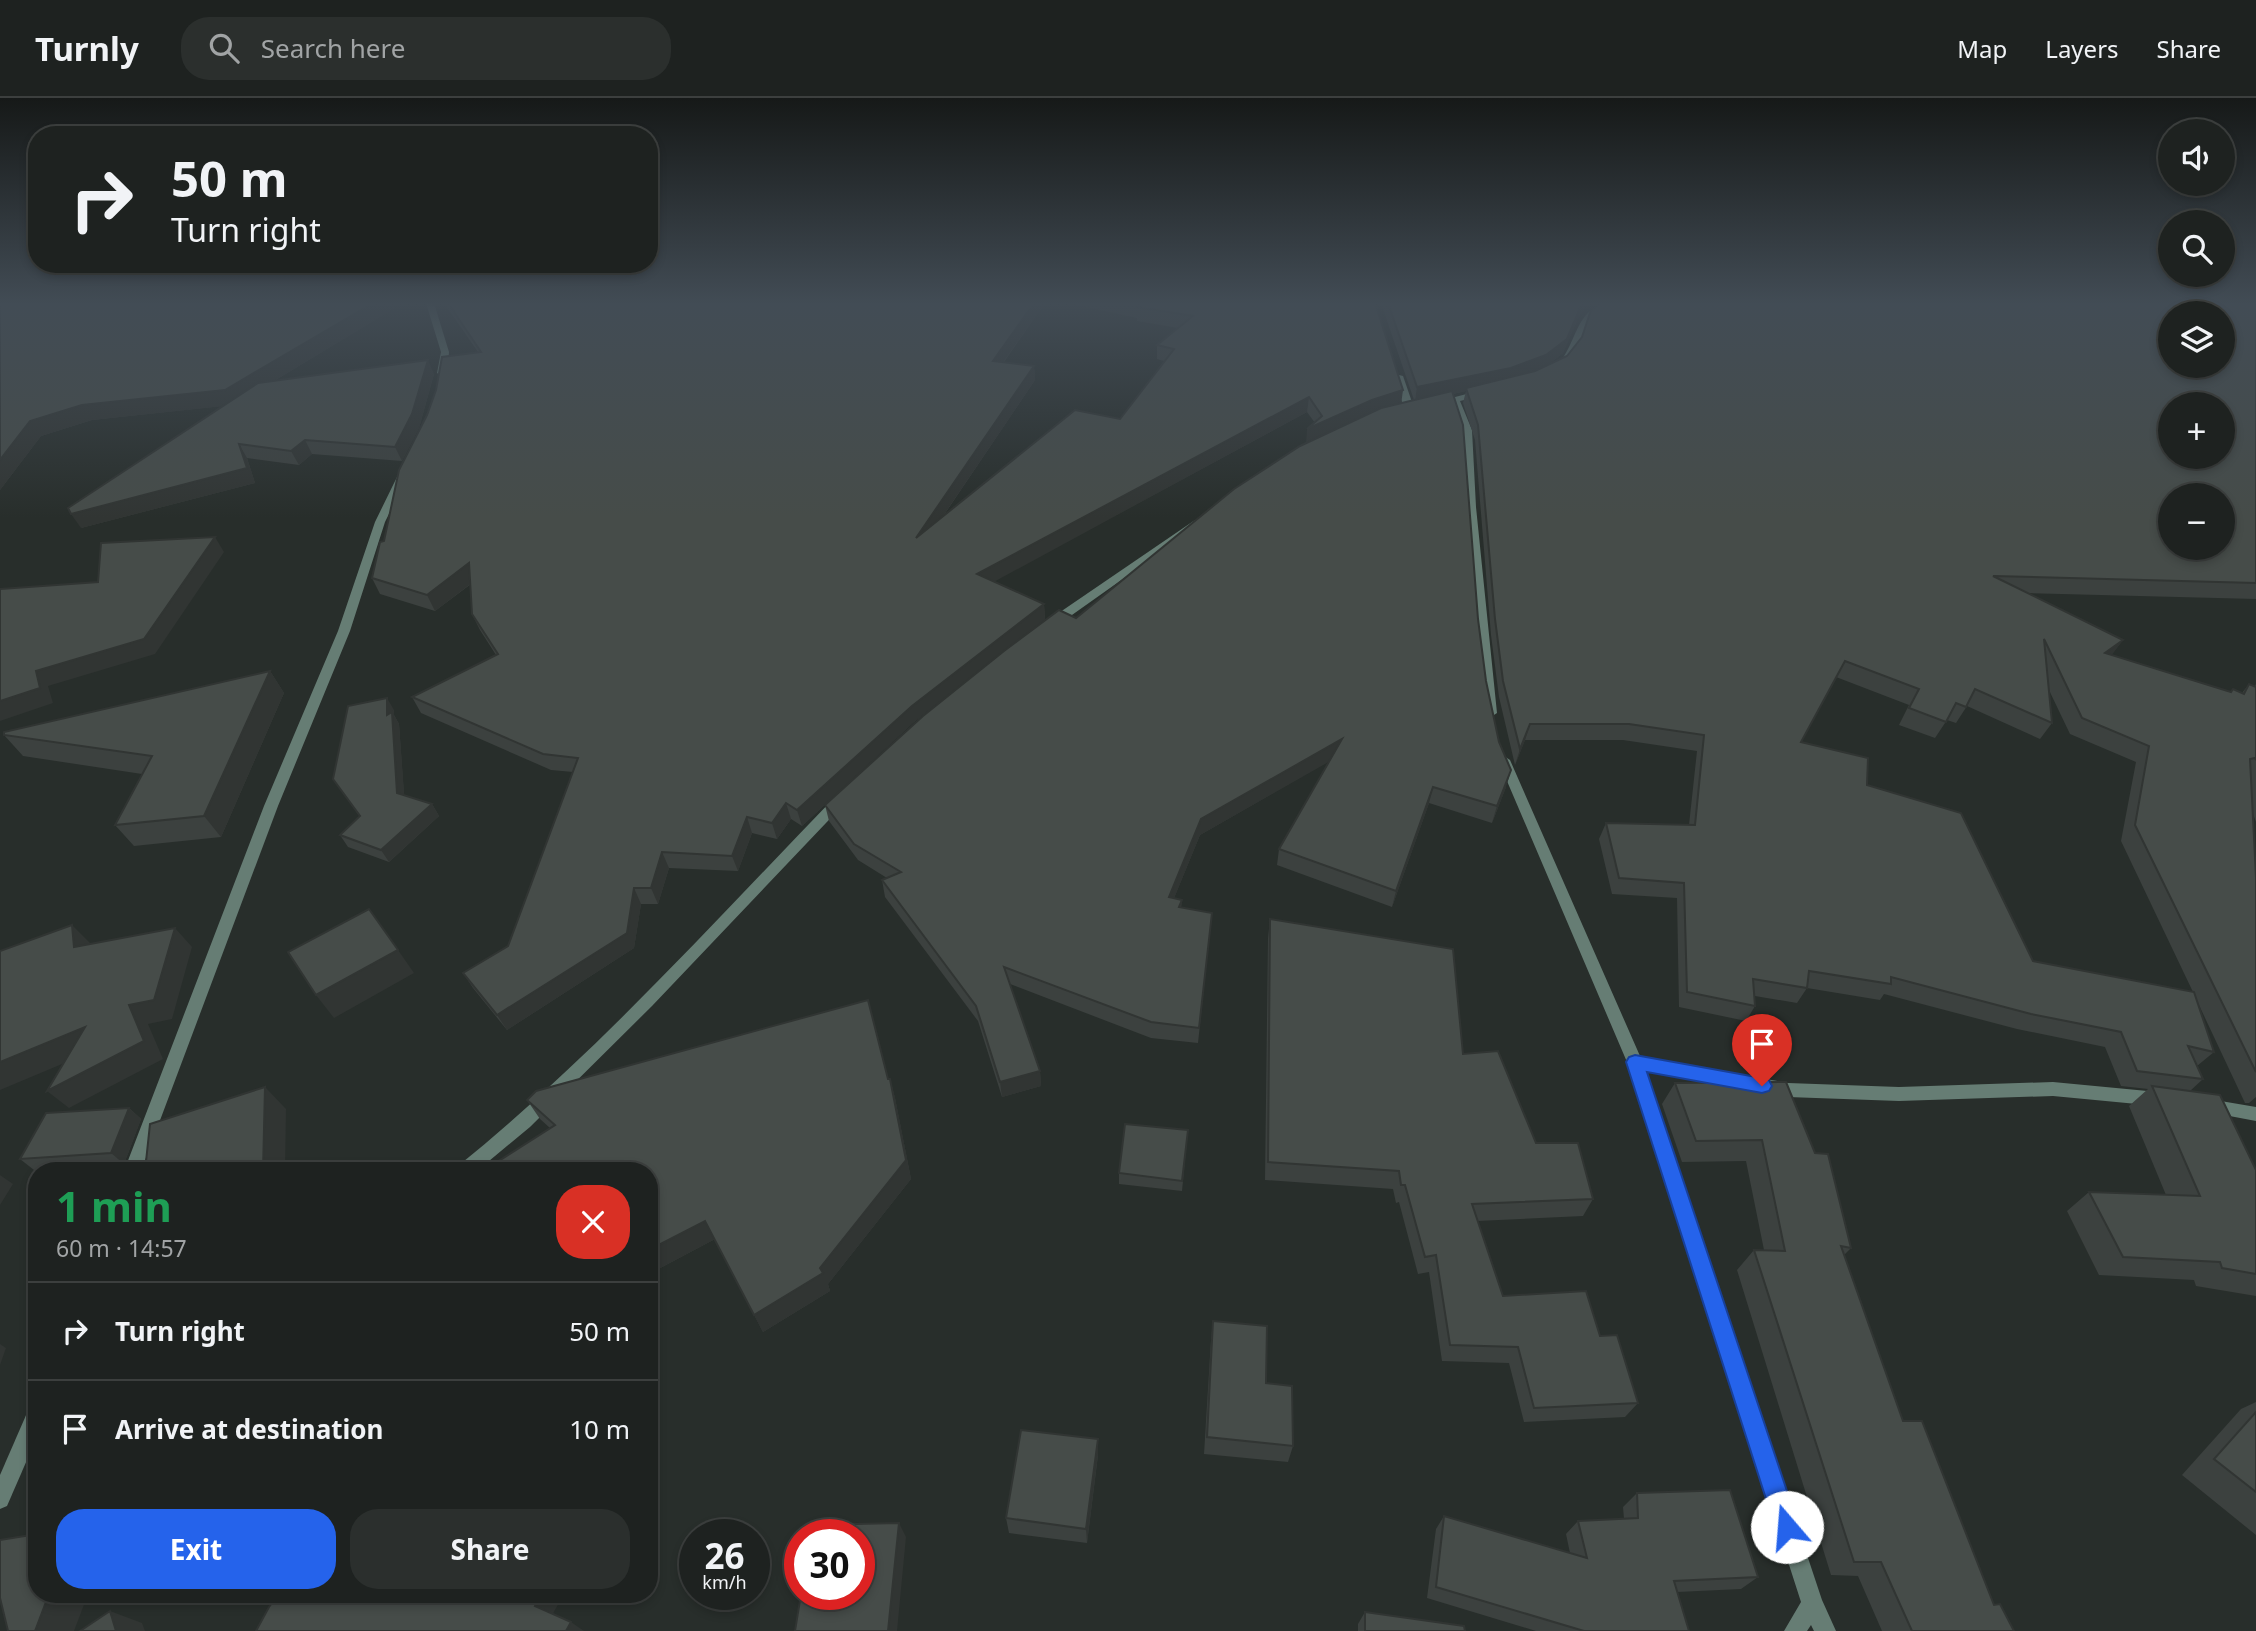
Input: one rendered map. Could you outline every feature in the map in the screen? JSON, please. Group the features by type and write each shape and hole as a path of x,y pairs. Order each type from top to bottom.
{"street":[{"path":"438,392 441,375"},
{"path":"1396,375 1402,410 1493,390"},
{"path":"1455,400 1467,430 1471,507 1490,709 1498,740 1517,793 1635,1062 1812,1604 1825,1631"},
{"path":"135,1162 271,806 344,631 380,522 409,462"},
{"path":"1035,636 1089,595 1206,515"},
{"path":"475,1162 524,1122 647,1002 753,893 804,835 853,787"},
{"path":"1635,1062 1788,1090 1899,1094 2053,1089 2187,1103 2256,1114"},
{"path":"0,1500 28,1434"},
{"path":"1795,1631 1812,1604"}],"building":[{"path":"0,375 251,375 225,390 82,405 30,421 0,460"},
{"path":"321,375 424,375 412,414 395,447 305,440 291,451 239,444 247,468 71,514 68,508 258,383"},
{"path":"439,375 1028,375 916,538 1075,410 1120,419 1154,375 1398,375 1403,390 1372,400 1307,429 1322,416 1309,397 977,574 1044,604 912,706 797,810 786,803 772,823 747,817 732,856 662,852 651,888 634,888 627,933 497,1015 463,973 508,946 578,758 543,754 412,697 498,654 472,614 469,563 427,595 372,578 380,542 384,541 399,470 427,415"},
{"path":"1413,375 1479,375 1417,387"},
{"path":"1521,375 2158,375 2158,378 2235,378 2235,375 2256,375 2256,583 1993,576 2123,640 2105,653 2231,692 2233,689 2244,694 2249,684 2256,687 2256,760 2250,759 2256,877 2256,1072 2135,825 2149,746 2082,718 2044,639 2052,723 1975,689 1966,707 1956,703 1946,722 1909,708 1919,689 1845,661 1801,742 1868,758 1867,785 1961,813 2033,961 2194,992 2214,1052 2188,1046 2203,1079 2137,1071 2121,1032 2031,1014 1891,977 1891,984 1809,971 1807,988 1753,979 1755,1006 1687,992 1684,883 1619,878 1606,823 1695,825 1704,735 1629,724 1530,724 1520,749 1503,681 1478,425 1466,388"},
{"path":"1452,391 1463,425 1478,619 1486,681 1499,742 1511,770 1497,806 1433,787 1396,891 1279,849 1342,739 1201,819 1169,897 1182,900 1179,907 1212,913 1199,1028 1151,1022 1004,967 1040,1071 1000,1082 976,1006 882,880 901,872 854,844 825,805 923,716 1004,651 1059,610 1076,618 1234,489 1300,446 1381,408"},
{"path":"215,537 144,639 36,671 40,688 0,701 0,589 98,582 101,543"},
{"path":"270,671 204,816 115,825 152,756 4,735 4,732"},
{"path":"387,698 387,715 392,712 397,793 432,804 381,850 340,835 360,816 333,779 348,706"},
{"path":"369,909 398,950 316,995 288,952"},
{"path":"1270,919 1453,949 1463,1054 1498,1051 1536,1143 1578,1143 1593,1199 1472,1204 1503,1296 1586,1291 1600,1336 1617,1335 1638,1403 1534,1408 1518,1347 1450,1345 1436,1255 1425,1257 1405,1185 1401,1185 1399,1171 1268,1162"},
{"path":"72,925 74,947 175,928 154,1000 129,1005 144,1041 47,1091 85,1027 0,1062 0,951"},
{"path":"868,1000 890,1079 906,1160 820,1268 823,1273 754,1315 705,1221 658,1245 658,1162 497,1162 555,1125 527,1100 536,1091"},
{"path":"1786,1082 1815,1153 1828,1154 1851,1248 1841,1246 1903,1421 1922,1421 1994,1605 2000,1604 2014,1631 1912,1631 1881,1562 1854,1562 1754,1250 1785,1251 1762,1140 1696,1141 1675,1083"},
{"path":"2152,1086 2220,1095 2256,1170 2256,1274 2222,1268 2220,1262 2123,1257 2089,1192 2200,1196"},
{"path":"265,1087 263,1162 146,1162 150,1124"},
{"path":"129,1108 111,1153 20,1159 46,1113"},
{"path":"1125,1124 1188,1130 1182,1181 1119,1173"},
{"path":"1213,1321 1267,1326 1266,1383 1292,1386 1293,1446 1207,1437"},
{"path":"2256,1412 2256,1492 2214,1459"},
{"path":"1021,1430 1098,1439 1086,1529 1006,1518"},
{"path":"1730,1490 1758,1577 1674,1581 1689,1631 1584,1631 1436,1587 1444,1516 1587,1558 1578,1521 1638,1518 1637,1493"},
{"path":"899,1523 888,1631 795,1631 798,1610 875,1610 875,1524"},
{"path":"28,1535 28,1603 46,1603 35,1631 8,1631 0,1598 0,1540"},
{"path":"272,1603 537,1603 535,1606 571,1622 566,1631 256,1631"},
{"path":"110,1611 116,1631 80,1631"},
{"path":"1365,1612 1464,1626 1465,1631 1365,1631"}],"route":[{"path":"1762,1086 1635,1062 1787,1527"}]}
